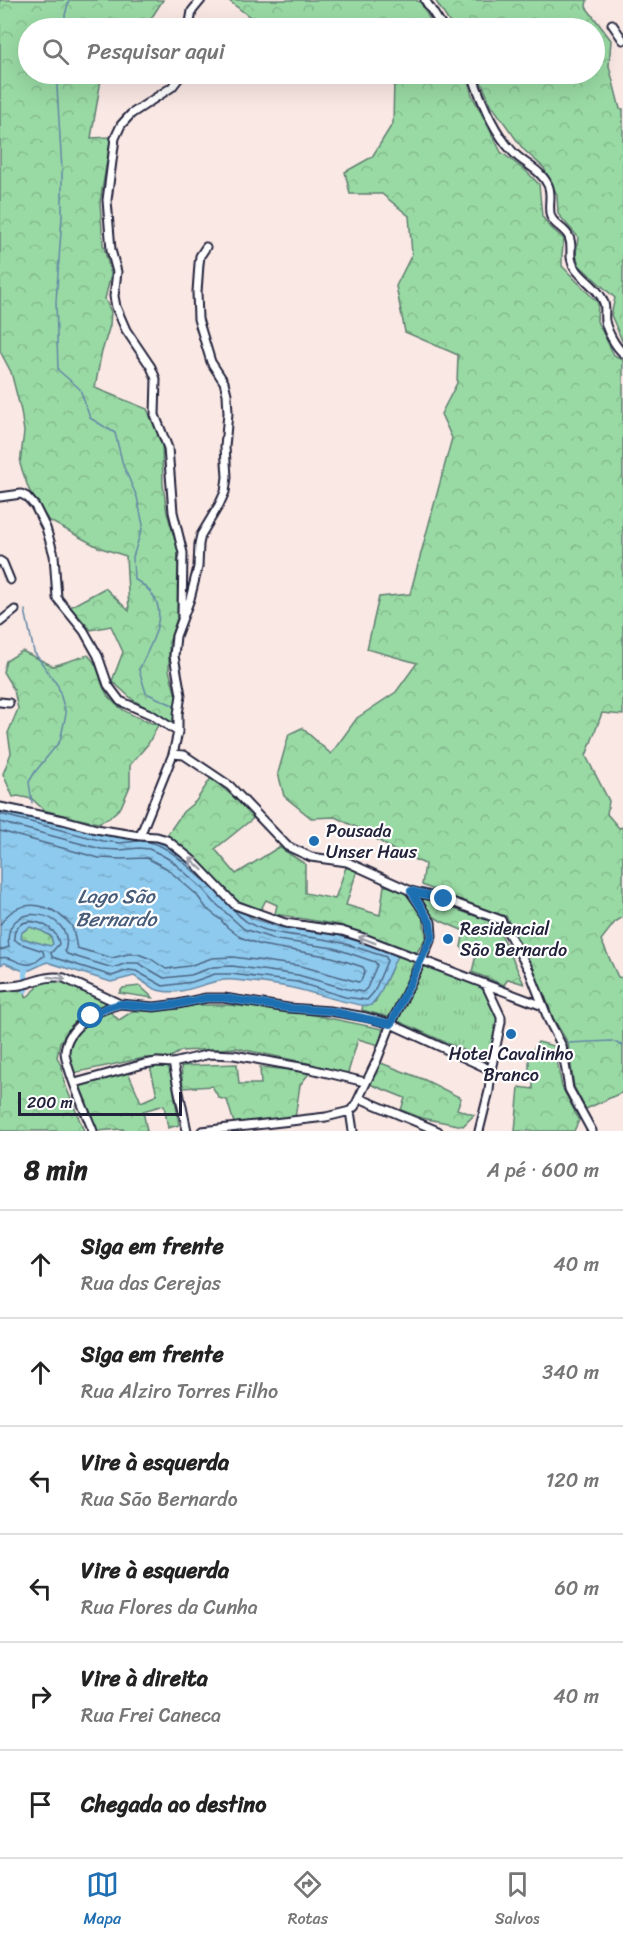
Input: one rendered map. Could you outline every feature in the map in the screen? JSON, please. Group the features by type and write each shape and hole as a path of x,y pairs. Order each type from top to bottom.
{"street":[{"path":"191,18 192,11 201,0"},
{"path":"425,0 437,18"},
{"path":"612,24 623,40"},
{"path":"174,84 131,114 120,125 115,138 107,200 111,250 117,272 114,296 116,307 126,330 151,367 156,380 154,415 168,448 173,512 183,553 182,619"},
{"path":"475,84 480,97 511,150 536,169 548,184 551,218 568,235 571,242 570,255 577,270 602,298 607,327 617,347 623,353"},
{"path":"140,836 172,754 178,732 181,695 174,648 198,567 201,535 225,492 227,477 225,447 227,394 224,382 208,356 198,319 199,264 200,256 206,247"},
{"path":"0,497 21,494 35,506 46,528 54,555 57,598 84,631 98,656 108,685 120,701 152,714 178,732"},
{"path":"0,561 10,580"},
{"path":"0,622 15,610"},
{"path":"0,702 9,703"},
{"path":"172,754 184,754 230,786 287,846 311,857 347,862 411,891 444,899 501,920 529,970 562,1046 569,1089 592,1131"},
{"path":"0,807 96,829 167,840 192,860 235,905 285,923 342,931 543,1005"},
{"path":"202,1131 326,1117 350,1111 359,1098 377,1060 432,936 430,922 411,891"},
{"path":"0,987 55,976 120,1004 154,1007 206,998 224,998 288,1008 330,1011 391,1024 491,1070"},
{"path":"479,1131 489,1091 501,1017 486,985"},
{"path":"93,1131 67,1064 65,1051 77,1027 91,1016 120,1004"},
{"path":"75,1083 144,1064 173,1063 210,1054 234,1055 312,1069 365,1082"},
{"path":"173,1063 187,1131"},
{"path":"359,1098 438,1131"},
{"path":"350,1111 353,1131"}],"green space":[{"path":"0,0 163,0 151,18 18,18 18,84 100,84 91,138 111,137 100,202 103,244 111,274 105,299 111,312 95,388 147,409 162,443 163,485 167,513 178,549 177,618 169,643 169,670 177,700 173,723 133,700 112,681 123,652 111,626 91,630 70,607 105,588 129,611 126,556 98,547 48,520 29,490 20,464 24,432 21,411 11,372 0,351"},
{"path":"228,0 416,0 421,3 429,18 259,18 250,17"},
{"path":"435,0 587,0 586,7 594,18 447,18"},
{"path":"605,32 611,40 609,66 620,109 623,109 623,343 611,315 615,298 579,265 576,255 578,237 558,214 557,195 544,168 523,149 490,103 482,84 605,84"},
{"path":"394,84 469,84 472,95 501,152 539,184 542,216 548,225 564,239 562,266 598,303 597,321 614,355 623,360 623,715 602,713 586,756 609,801 607,814 619,828 623,827 623,917 615,922 601,940 618,977 623,978 623,1092 586,1109 574,1087 568,1043 553,1018 545,996 506,916 493,914 422,885 425,864 395,851 364,831 335,817 311,818 284,796 278,773 289,734 302,728 331,754 357,718 396,692 417,663 367,649 379,597 410,594 452,438 441,414 457,383 458,355 405,332 396,286 412,254 409,216 382,194 350,194 345,172 372,157 393,123"},
{"path":"22,651 53,666 88,655 95,664 104,689 113,702 134,716 158,725 148,744 130,765 130,786 121,807 109,818 98,823 65,816 44,810 32,799 13,797 3,774 11,753 8,733 18,709 14,690 3,672 6,661"},
{"path":"211,778 256,816 215,849 236,874 279,847 305,864 305,893 335,899 346,867 357,871 346,905 380,915 384,885 404,892 423,916 426,937 416,954 339,925 275,914 277,905 266,900 261,909 230,898 194,857 167,835 183,812 196,801"},
{"path":"422,898 496,923 524,984 508,979 504,985 472,972 476,955 461,947 464,931 428,913"},
{"path":"30,927 51,937 53,944 50,946 21,938 21,933"},
{"path":"397,953 413,959 414,962 392,1015 388,1017 362,1010 363,1004 375,1002"},
{"path":"423,966 478,985 488,995 498,1020 487,1061 398,1021"},
{"path":"44,980 59,980 108,1003 87,1012 72,1025 60,1042 57,1057 62,1068 64,1082 84,1131 0,1131 0,991 25,990 26,998 37,988 37,983"},
{"path":"140,986 153,998 119,993 123,988"},
{"path":"194,1005 289,1010 383,1029 379,1045 358,1039 347,1076 312,1064 236,1048 181,1051 171,1057 144,1058 73,1073 68,1056 71,1040 81,1027 107,1009 119,1020 133,1011 166,1010"},
{"path":"538,1042 554,1046 562,1087 579,1120 574,1131 515,1131 519,1087 533,1089 533,1077 526,1073 529,1069 529,1055"},
{"path":"381,1063 425,1080 461,1098 457,1109 474,1115 463,1126 422,1118 401,1110 405,1098 370,1084"},
{"path":"237,1064 239,1084 261,1084 260,1067 310,1072 300,1085 295,1118 234,1123 227,1100 219,1098 212,1086 183,1088 181,1066"},
{"path":"150,1066 170,1067 179,1125 168,1128 164,1105 143,1111 147,1131 124,1131 123,1129 97,1131 80,1086 128,1072 141,1102 157,1095"}],"water":[{"name":"Lago São Bernardo","path":"0,808 104,835 166,841 251,918 279,927 337,935 393,952 397,956 379,995 368,1006 289,987 257,982 225,980 171,992 155,989 134,976 111,982 47,962 30,970 21,970 5,963 0,965","holes":["30,927 51,936 53,944 50,946 21,938 22,932"]}],"waterway":[{"path":"65,18 69,0"},
{"path":"58,84 62,171 62,217 56,302 58,370 80,389 90,418 115,433 123,465 137,497 143,525 133,557 134,579 147,588 155,599 158,609 155,633 139,670 146,693 175,706"},
{"path":"25,610 34,652 58,686 66,714 60,741 29,782 32,803"},
{"path":"25,970 25,990"},
{"path":"568,1043 612,1041 623,1046"}],"place":[{"name":"Pousada Unser Haus","path":"314,841"},
{"name":"Residencial São Bernardo","path":"448,939"},
{"name":"Hotel Cavalinho Branco","path":"511,1034"}],"route":[{"path":"91,1016 120,1004 154,1007 206,998 224,998 288,1008 330,1011 391,1024 432,936 430,922 411,891 444,899"}]}
